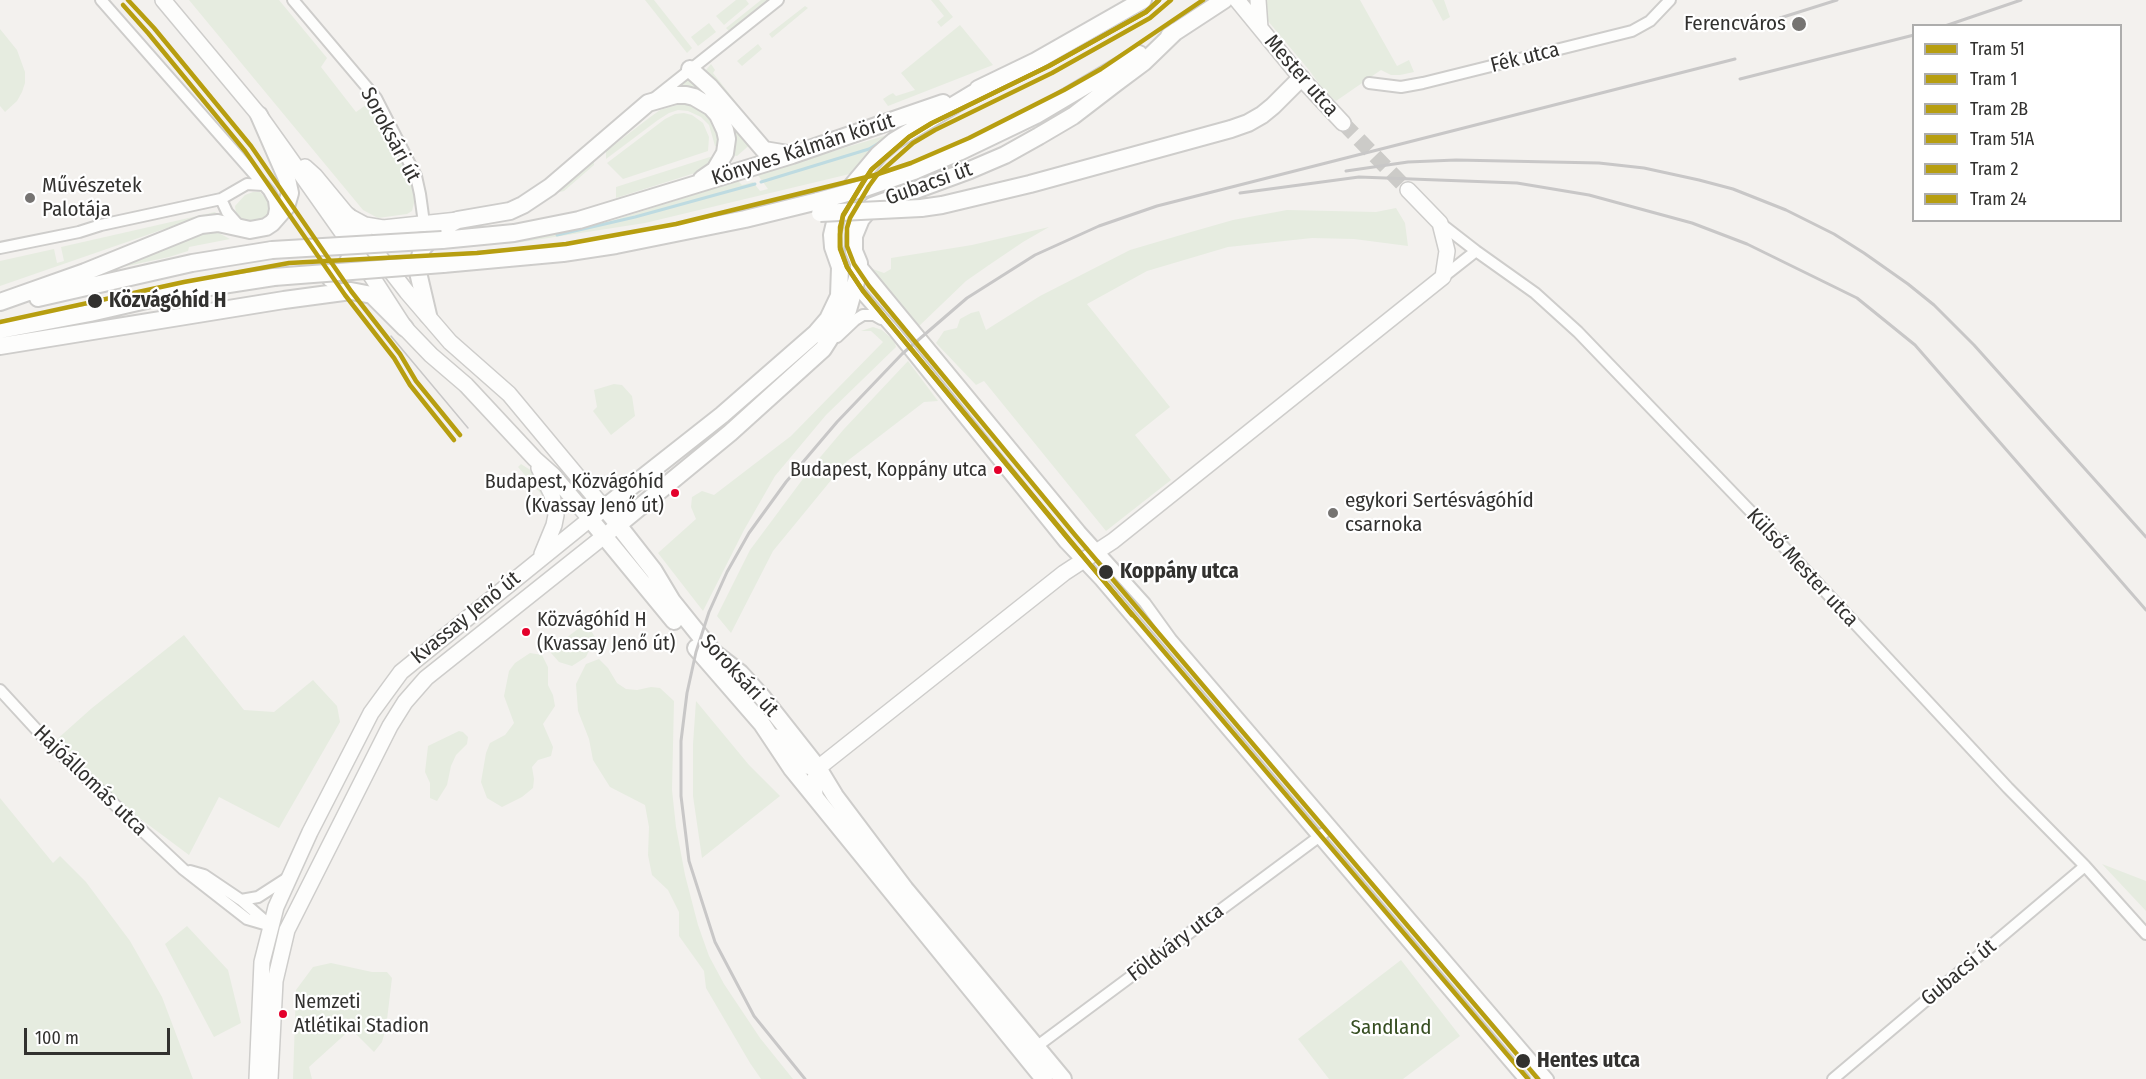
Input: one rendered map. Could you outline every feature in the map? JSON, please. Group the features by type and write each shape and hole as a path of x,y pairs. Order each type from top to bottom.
{"main road":[{"name":"Soroksári út","path":"163,0 259,116 354,249 405,328 431,355 466,385 535,459 553,475 590,519 611,530 654,570 672,601 713,652 740,673 762,697 818,768 835,795 905,889 1063,1079"},
{"name":"Könyves Kálmán körút","path":"0,304 192,263 272,250 442,240 513,233 613,210 931,108 987,85 1036,61 1143,0"},
{"path":"819,207 959,152 1036,115 1068,98 1224,0"},
{"name":"Mester utca","path":"1238,0 1301,78 1343,123"},
{"name":"Mester utca","path":"1258,0 1260,28"},
{"name":"Gubacsi út","path":"859,263 854,250 854,236 861,219 872,206 970,170 1039,136 1072,116 1116,84 1144,62 1176,31"},
{"path":"697,64 710,87 764,150 792,154"},
{"path":"0,330 90,313 190,290 274,277 563,253 819,207 921,208 950,203 1209,136 1248,123 1273,106 1301,78"},
{"name":"Gubacsi út","path":"840,267 833,247 834,225 847,192 863,172 894,141 987,85"},
{"path":"348,216 374,227 423,218 458,220 510,211 550,187 648,103 676,95 694,97 711,107 718,115 725,130 726,146 721,162 715,170 685,188"},
{"path":"0,304 201,225 218,223 242,228 259,228 272,223 286,207 290,193 287,179 259,116"},
{"name":"Soroksári út","path":"284,150 315,176 406,292 450,342 509,394 605,508 611,530 710,664 762,723 792,769 1039,1073"},
{"path":"815,796 814,781 818,768 1034,596 1099,551 1443,277 1447,251 1440,223 1408,190"},
{"path":"284,300 333,278 347,264 354,249 356,235 348,216"},
{"path":"428,315 418,277 418,258 427,241 437,231 458,220"},
{"name":"Kvassay Jenő út","path":"270,1079 275,981 286,930 390,726 405,702 426,678 730,433 824,349 848,310 859,263"},
{"name":"Kvassay Jenő út","path":"257,1079 262,962 279,899 371,713 390,686 408,666 540,558 722,415 816,333 828,319 839,296 840,267"},
{"path":"0,346 284,300 357,291 372,295 405,328"},
{"path":"788,357 799,352 806,354 807,360 798,372"},
{"path":"535,459 552,495 556,515 549,539 540,558"},
{"path":"762,723 798,759 807,766 818,768"}],"street":[{"path":"101,0 263,185 274,200 272,223"},
{"name":"Soroksári út","path":"293,0 376,98 416,176 423,218"},
{"path":"648,103 778,0"},
{"name":"Fék utca","path":"1369,83 1401,87 1423,83 1632,32 1650,21 1670,0"},
{"path":"237,189 243,170 240,157"},
{"path":"0,248 220,199 247,184 263,185"},
{"path":"220,199 227,212 242,228"},
{"name":"Külső Mester utca","path":"1440,223 1535,293 1572,325 1755,516 2008,788 2085,866 2146,934"},
{"path":"1443,277 1476,251"},
{"path":"859,263 1080,531 1145,603 1171,639 1548,1079"},
{"name":"Gubacsi út","path":"840,267 1082,561 1524,1079"},
{"name":"Kvassay Jenő út","path":"824,349 855,320 864,315 874,315 895,332"},
{"name":"Hajóállomás utca","path":"0,690 46,740 183,869 247,919 271,926"},
{"name":"Földváry utca","path":"1036,1047 1332,828"},
{"name":"Gubacsi út","path":"1833,1079 2085,866"},
{"name":"Hajóállomás utca","path":"183,869 204,875 242,900 271,926"},
{"path":"242,900 258,897 289,877"},
{"path":"1036,1047 1032,1056 1039,1073"}],"green space":[{"path":"189,0 279,0 327,58 321,67 356,112 373,100 412,179 416,195 412,211 407,214 378,218 363,210"},
{"path":"645,0 654,0 692,48 687,53"},
{"path":"736,0 746,0 749,4 724,25 716,16"},
{"path":"761,0 770,0 731,31 726,28"},
{"path":"931,0 939,0 953,17 941,27 937,22 944,16"},
{"path":"1267,0 1360,0 1397,66 1409,60 1414,72 1391,75 1381,70 1336,101 1325,92 1268,21"},
{"path":"1432,0 1444,0 1450,17 1443,21"},
{"path":"805,6 808,8 772,38 769,34"},
{"path":"709,23 716,32 698,46 691,37"},
{"path":"960,25 993,65 888,106 883,99 889,95 893,93 896,96 915,90 901,73"},
{"path":"0,29 17,50 25,72 22,92 17,101 5,112 0,106"},
{"path":"758,44 762,49 742,66 737,61"},
{"path":"711,64 715,70 713,73 762,135 759,138 707,74 706,70"},
{"path":"689,76 753,142 737,156 732,155 735,141 730,119 702,91 690,87 675,88"},
{"path":"684,103 695,105 707,113 719,129 720,148 715,146 709,125 701,117 688,111 678,110 658,120 606,159 606,151 660,110"},
{"path":"684,113 692,115 703,123 709,137 708,151 623,179 607,163 665,119"},
{"path":"894,133 858,172 645,223 516,243 449,247 546,236 614,220 738,181 742,185 753,182 760,191 768,189 757,174"},
{"path":"710,157 716,158 695,173 616,198 616,187"},
{"path":"594,158 594,165 564,191 558,190"},
{"path":"260,192 269,201 270,214 263,221 246,223 236,214 235,206 245,195"},
{"path":"1396,208 1405,223 1408,246 1354,239 1312,238 1228,247 1147,271 1087,304 1170,407 1135,435 1171,480 1106,531 984,381 976,385 936,343 944,331 957,328 960,319 971,313 979,311 986,330 1040,296 1130,250 1191,232 1233,220 1287,210 1376,212"},
{"path":"215,212 217,214 215,216 199,217 0,286 0,261 54,249 57,263 64,261 61,247"},
{"path":"1049,227 966,281 917,328 867,267 884,273 891,269 891,258 972,245"},
{"path":"211,232 217,232 230,239 189,247 188,251 169,257 76,277"},
{"path":"873,327 882,330 896,347 826,415 775,476 744,530 703,611 658,553 696,519 691,507 692,497 702,491 714,495 791,436 883,342 871,331 861,331"},
{"path":"908,361 938,401 924,402 846,462 773,551 731,633 717,616 750,550 811,468"},
{"path":"614,384 622,385 632,396 635,416 611,435 593,411 597,407 594,390"},
{"path":"521,464 532,471 540,481 547,501 518,467"},
{"path":"586,623 595,637 586,657 572,666 559,662 551,653 552,646"},
{"path":"184,635 244,710 274,712 313,680 337,706 340,722 279,828 219,797 189,855 134,814 55,741 92,708"},
{"path":"530,653 542,655 548,667 548,685 555,706 543,724 553,747 551,756 538,760 532,767 533,788 522,797 502,807 487,798 481,782 486,753 490,743 505,735 514,723 504,696 509,671 515,663"},
{"path":"599,659 617,683 626,689 660,688 674,701 672,790 685,875 698,925 709,956 724,984 760,1038 793,1079 761,1079 750,1063 706,988 704,971 679,936 679,912 668,890 652,875 648,855 649,827 645,805 610,787 593,760 589,739 578,711 576,684 586,664"},
{"path":"696,701 749,765 780,796 702,858 693,796"},
{"path":"459,731 468,737 467,744 456,755 447,785 437,801 430,798 430,783 425,772 428,746"},
{"path":"0,798 53,863 60,856 86,882 130,941 162,997 193,1079 0,1079"},
{"path":"2102,864 2146,881 2146,911"},
{"path":"187,926 228,970 241,1023 214,1037 165,944"},
{"name":"Sandland","path":"1401,960 1460,1036 1403,1079 1329,1079 1298,1039"},
{"path":"331,963 372,972 387,972 392,978 382,1042 374,1052 351,1029 309,1067 312,1079 293,1079 296,990 313,967"}],"waterway":[{"path":"761,182 869,149 884,140"},
{"path":"557,235 635,217 755,184"}],"tunnel":[{"path":"1343,123 1408,190"}],"tram line":[{"name":"2","path":"128,0 154,28 251,146 351,291 400,354 416,381 460,435"},
{"name":"2B","path":"1159,0 1146,12 1049,66 932,123 909,137 872,169 863,182 843,216 840,227 840,249 847,267 863,291 1069,540 1528,1079"},
{"name":"51A","path":"1132,615 863,291 847,267 840,247 840,234 843,215 871,170 909,137 932,123 1049,66 1146,12 1159,0"},
{"name":"51","path":"1171,0 1150,18 1052,73 913,143 877,175 869,186 850,218 847,228 847,246 854,264 869,286 1075,535 1538,1079"},
{"name":"1","path":"0,322 184,282 289,263 477,253 566,244 676,224 875,175 911,163 969,138 1064,90 1101,69 1203,0"},
{"name":"24","path":"123,5 245,151 345,295 394,358 410,385 454,440"},
{"path":"391,336 468,428"}],"railway":[{"path":"1780,18 1837,0"},
{"path":"1951,24 2021,0"},
{"path":"1740,79 1912,36"},
{"path":"805,1079 754,1016 715,942 689,861 681,796 681,741 687,693 696,652 709,612 727,572 749,533 786,482 837,422 902,354 967,298 1035,255 1099,226 1157,206 1735,59"},
{"path":"1346,171 1408,162 1456,160 1599,163 1644,168 1699,180 1733,189 1786,210 1834,234 1864,253 1934,305 1974,345 2146,537"},
{"path":"1240,193 1359,177 1517,183 1589,195 1692,223 1747,244 1857,298 1915,345 2146,610"}],"place":[{"name":"Ferencváros","path":"1799,24"},
{"name":"Művészetek Palotája","path":"30,198"},
{"name":"Közvágóhíd H","path":"95,301"},
{"name":"Budapest, Koppány utca","path":"998,470"},
{"name":"Budapest, Közvágóhíd (Kvassay Jenő út)","path":"675,493"},
{"name":"egykori Sertésvágóhíd csarnoka","path":"1333,513"},
{"name":"Koppány utca","path":"1106,572"},
{"name":"Közvágóhíd H (Kvassay Jenő út)","path":"526,632"},
{"name":"Nemzeti Atlétikai Stadion","path":"283,1014"},
{"name":"Hentes utca","path":"1523,1061"}]}
